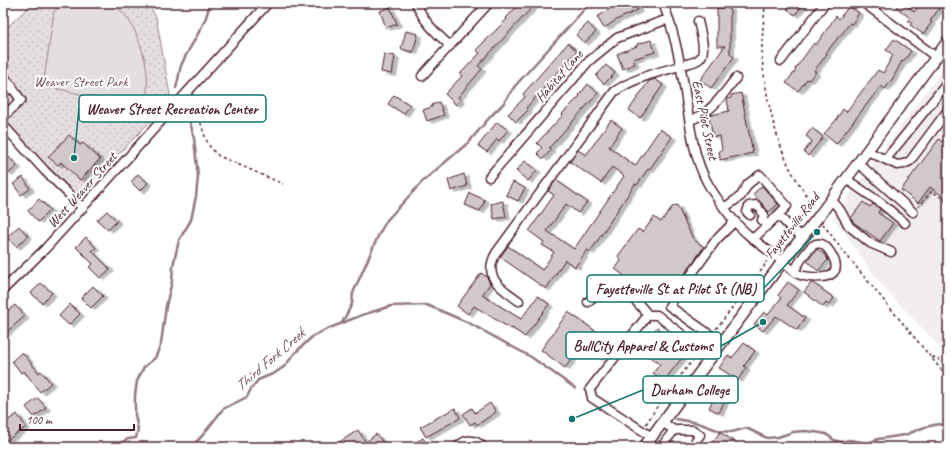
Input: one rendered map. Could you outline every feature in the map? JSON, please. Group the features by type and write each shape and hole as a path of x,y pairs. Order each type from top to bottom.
{"main road":[{"name":"Fayetteville Road","path":"644,447 783,261 944,50"}],"street":[{"name":"West Weaver Street","path":"3,290 45,249 83,208 268,3"},
{"path":"416,3 428,24 450,46"},
{"path":"422,76 489,3"},
{"name":"East Pilot Street","path":"663,3 673,31 698,159 702,172 716,197 735,221 753,239 794,271"},
{"path":"781,61 825,3"},
{"path":"864,3 944,50"},
{"name":"Habitat Lane","path":"489,177 589,61 602,49 617,38 668,19"},
{"path":"519,301 497,285 490,268 496,253 614,92 635,80 697,61 702,57 703,52 698,21"},
{"path":"3,75 21,100 3,117"},
{"path":"690,120 699,118 708,112 736,78"},
{"path":"886,159 948,82"},
{"path":"3,94 12,86"},
{"path":"867,151 897,165 910,161 948,110"},
{"path":"3,125 45,171 83,208"},
{"path":"858,163 913,212"},
{"path":"724,208 741,196 748,184 760,175 787,206 778,215"},
{"path":"846,179 881,202 905,223"},
{"path":"741,196 757,214 778,215 792,229 802,236"},
{"path":"831,199 840,210 845,221 850,226 870,243 891,252"},
{"path":"753,239 757,214"},
{"path":"722,343 669,306 716,240 735,221"},
{"path":"818,242 824,244 836,264 836,270 828,277 817,278 802,276 794,271 814,243 818,242"},
{"path":"588,302 606,284 614,285 638,303 648,315"},
{"path":"652,437 592,398 590,389 648,315 657,314 711,357"},
{"path":"662,422 674,430 693,430 700,435 696,440"},
{"path":"662,446 674,430"},
{"path":"458,447 460,444 467,441 475,441 482,447"}],"path":[{"path":"765,3 763,66 768,97 783,151 792,171 811,203"},
{"path":"183,98 194,107 207,143 212,151 219,156 283,184"},
{"path":"913,212 932,191 948,203"},
{"path":"823,223 843,252 948,378"},
{"path":"715,330 764,267 765,262 767,262"},
{"path":"644,426 664,396 702,349"},
{"path":"931,357 938,359 948,369"}],"shaded area":[{"path":"948,62 948,356 879,282 833,217"}],"green space":[{"name":"Weaver Street Park","path":"33,3 148,3 156,17 171,100 76,198 3,129 3,31"},
{"path":"66,3 113,3 128,19 139,41 146,66 147,91 144,109 50,87 44,80 54,11"}],"building":[{"path":"520,3 536,3 478,66 482,69 458,97 461,100 456,105 445,94 462,76 460,74 480,53 476,50 507,19 506,18"},
{"path":"619,3 635,3 638,10 618,19 604,28 597,17"},
{"path":"792,3 804,3 795,15 787,9"},
{"path":"899,3 904,3 914,12 921,3 943,3 923,34 910,25 912,23 908,21 910,18 896,7"},
{"path":"849,6 859,13 852,24 850,23 826,53 827,54 814,71 816,72 809,80 807,79 798,91 786,83 814,43 816,45 836,16 839,19"},
{"path":"390,7 397,24 386,28 380,11"},
{"path":"717,8 730,8 730,54 734,57 711,88 700,80 725,46 717,46"},
{"path":"588,23 596,32 584,43 576,35"},
{"path":"406,31 418,34 413,52 401,49"},
{"path":"894,39 911,51 903,62 902,61 885,89 881,86 836,144 824,134 843,109 846,112 878,70 883,73 893,55 886,50"},
{"path":"651,40 655,52 633,59 635,64 623,69 617,54 637,46 637,44"},
{"path":"568,43 577,51 526,108 528,110 516,122 508,114 525,97 523,94"},
{"path":"384,54 395,56 392,74 381,72"},
{"path":"606,65 615,73 604,84 596,76"},
{"path":"655,79 663,85 640,118 629,110 649,81"},
{"path":"588,84 598,93 549,148 551,150 543,159 537,153 542,148 537,143 580,96 579,95"},
{"path":"741,93 753,153 720,160 719,151 722,150 720,136 713,137 709,117 711,115 729,111 727,99 731,98 731,95"},
{"path":"394,95 410,105 404,114 388,104"},
{"path":"439,102 444,115 427,121 423,110 432,107 432,105"},
{"path":"611,120 622,128 609,147 635,166 660,129 672,137 649,170 648,169 637,185 635,184 590,252 587,250 575,267 565,260 546,289 500,257 508,246 542,270 554,252 542,245 544,242 529,231 554,195 548,191 556,180 587,202 578,213 566,204 547,231 574,249 624,176 612,167 601,183 570,162 578,150 586,155"},
{"path":"497,122 508,130 499,141 497,139 487,152 478,146"},
{"path":"812,128 823,137 808,156 804,152 812,141 806,136"},
{"path":"948,134 948,200 930,187 918,203 901,190 939,139 942,142"},
{"path":"69,135 80,145 83,143 100,159 80,180 61,162 58,165 48,157"},
{"path":"9,157 17,166 8,174 3,169 3,162"},
{"path":"525,161 537,170 528,181 516,171"},
{"path":"138,174 148,183 140,191 131,182"},
{"path":"464,174 467,186 451,191 448,180"},
{"path":"23,177 30,189 21,195 13,184"},
{"path":"513,182 525,188 518,201 506,195"},
{"path":"762,186 778,204 769,212 753,194"},
{"path":"470,193 485,200 480,211 465,205"},
{"path":"39,199 50,210 38,222 28,211"},
{"path":"503,201 506,217 494,219 491,204"},
{"path":"863,202 870,207 873,204 878,207 880,209 878,213 893,223 880,241 853,222 851,218"},
{"path":"677,205 693,239 704,247 671,292 659,282 637,285 615,269 621,261 618,256 638,229 643,232 654,217 661,222 672,207"},
{"path":"107,211 117,221 108,230 97,220"},
{"path":"19,226 28,236 16,247 7,237"},
{"path":"86,237 96,248 92,251 110,269 100,278 89,267 93,264 76,247"},
{"path":"817,249 826,256 828,260 818,271 807,261"},
{"path":"481,273 487,277 490,284 482,295 521,319 538,296 549,304 525,337 474,306 468,314 457,306"},
{"path":"788,282 799,290 787,305 805,318 797,330 776,316 763,331 754,324 764,312 768,315 781,298 778,295"},
{"path":"41,283 52,293 42,303 31,293"},
{"path":"811,283 834,298 829,305 826,303 823,307 804,292"},
{"path":"93,286 103,296 91,308 81,298"},
{"path":"70,304 80,314 69,325 59,316"},
{"path":"15,305 25,316 3,335 3,315"},
{"path":"568,312 610,341 598,358 584,348 579,357 575,354 565,368 541,350"},
{"path":"657,327 688,350 664,381 653,373 660,364 640,350"},
{"path":"744,343 755,351 744,366 746,368 738,380 719,368 728,355 732,358"},
{"path":"22,352 39,373 41,371 51,383 40,392 24,371 21,373 12,361"},
{"path":"717,391 727,395 719,413 709,408"},
{"path":"38,398 46,408 34,417 26,407"},
{"path":"490,403 496,412 477,425 475,422 470,425 463,414 472,408 475,413"},
{"path":"455,408 460,418 426,437 420,427"},
{"path":"17,414 26,427 3,443 3,424"},
{"path":"358,430 365,441 355,447 332,447"},
{"path":"720,432 736,443 733,447 709,447"},
{"path":"376,434 387,447 371,447 366,442"},
{"path":"423,438 429,447 408,447"}],"waterway":[{"path":"176,88 181,66 203,25 208,9 208,3"},
{"path":"342,323 352,304 353,293 379,234 387,220 423,181 469,142 503,104 515,86 590,3"},
{"path":"119,447 120,443 128,439 136,438 138,429 135,415 137,381 144,367 155,358 161,344 166,306 179,240 191,220 196,196 198,177 194,138 187,110"},
{"name":"Third Fork Creek","path":"187,447 193,445 202,436 223,409 247,397 258,380 275,373 285,366 294,354 313,336 362,315 391,306 427,305 469,323 531,357 575,388"},
{"name":"Third Fork Creek","path":"676,419 698,423 720,431 732,432 746,428 767,438 804,431 826,434 834,440 841,442 849,440 868,443 878,439 905,435 925,427 939,424 948,427"}],"tunnel":[{"path":"754,211 758,216"}],"place":[{"name":"Weaver Street Recreation Center","path":"74,158"},
{"name":"Fayetteville St at Pilot St (NB)","path":"817,232"},
{"name":"BullCity Apparel & Customs","path":"763,322"},
{"name":"Durham College","path":"572,419"}]}
